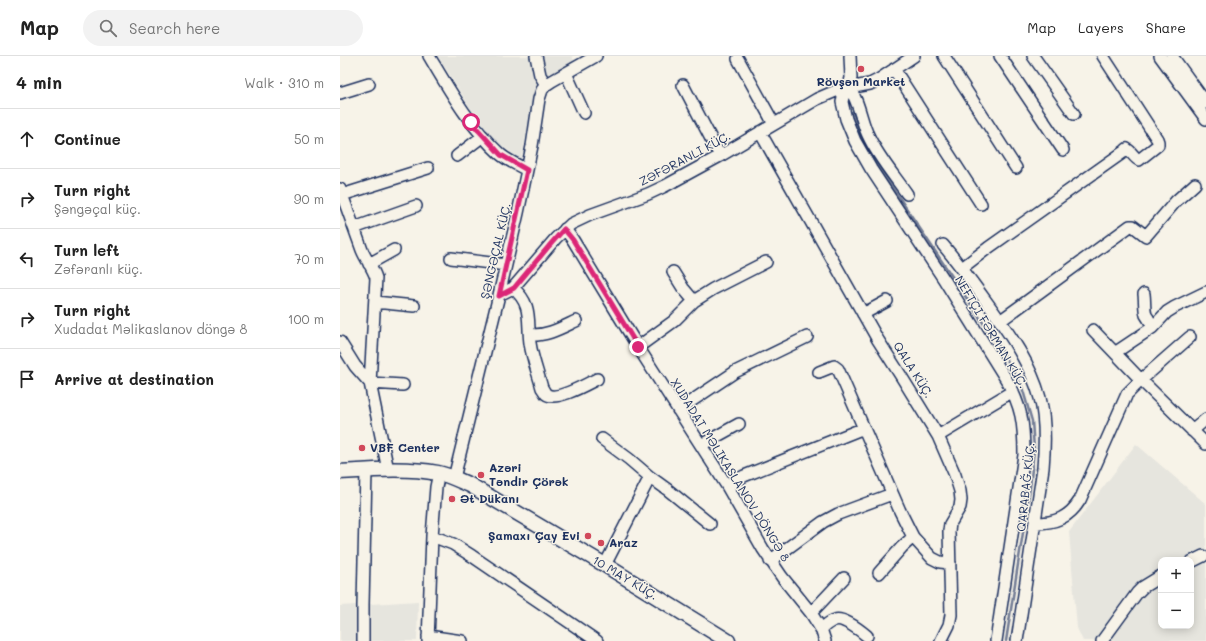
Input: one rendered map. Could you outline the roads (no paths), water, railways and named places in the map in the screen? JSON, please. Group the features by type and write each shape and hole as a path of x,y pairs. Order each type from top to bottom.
{"main road":[{"name":"10 MAY KÜÇ.","path":"340,472 388,470 421,471 439,473 454,478 470,485 605,565 728,641"}],"street":[{"path":"429,56 471,122 483,136 501,155 527,170"},
{"path":"536,56 540,76 546,85 596,56"},
{"name":"NEFTÇI FƏRMAN KÜÇ.","path":"850,56 851,78 843,97 843,109 855,141 871,169 945,282 1013,391 1020,409 1024,431 1024,455 996,641"},
{"path":"499,296 514,288 564,229 579,220 665,186 720,156 817,99 848,87 870,84 914,56"},
{"path":"944,56 1016,168"},
{"path":"1000,56 1063,150"},
{"path":"1033,56 1074,114"},
{"path":"962,268 1127,149 1136,159 1139,160 1158,145 1157,139 1103,56"},
{"path":"1160,56 1206,119"},
{"path":"1172,56 1206,103"},
{"path":"738,58 774,124"},
{"path":"894,69 981,204"},
{"path":"566,73 584,113"},
{"path":"340,92 369,84"},
{"name":"ŞƏNGƏÇAL KÜÇ.","path":"454,478 506,265 527,170 539,99 542,90 546,85"},
{"path":"683,85 720,156"},
{"path":"848,87 854,94 863,122 876,150 907,194"},
{"name":"QALA KÜÇ.","path":"760,132 863,314 938,436 955,475 961,500 960,507 950,524 949,531 951,615 949,625 941,641"},
{"path":"457,156 483,136"},
{"path":"388,470 370,383 376,278 374,271 362,250 341,192 428,168"},
{"path":"1000,321 1130,226 1146,236 1176,201 1195,184"},
{"path":"354,228 416,206"},
{"name":"XUDADAT MƏLIKASLANOV DÖNGƏ 8","path":"564,229 573,240 638,347 727,486 770,561 811,612 821,629 825,641"},
{"name":"QARABAĞ KÜÇ.","path":"943,245 962,268 1000,321 1030,369 1040,400 1045,448 1036,523 1018,641"},
{"path":"369,264 394,250"},
{"path":"450,258 506,265"},
{"path":"638,347 674,321 694,301 713,289 766,262"},
{"path":"673,272 683,288 694,301"},
{"path":"514,288 525,301 529,320 532,352 545,394 551,396 563,394 597,379"},
{"path":"1116,352 1152,328 1167,312 1206,292"},
{"path":"1144,294 1146,315 1152,328"},
{"path":"863,314 887,301"},
{"path":"375,302 414,306"},
{"path":"530,335 538,336 550,333 576,322"},
{"path":"1093,330 1206,444"},
{"path":"678,410 736,372 807,337"},
{"path":"1036,523 1044,523 1063,518 1075,508 1080,500 1124,398 1130,390 1190,337"},
{"path":"340,342 355,366 370,383 403,385"},
{"path":"819,372 834,366 838,369 892,494 913,537 932,558 940,562 950,563"},
{"path":"938,436 1013,391"},
{"path":"1192,431 1206,419"},
{"path":"701,445 739,424"},
{"path":"727,486 744,476 864,428"},
{"path":"602,439 710,524"},
{"path":"364,641 362,605 366,471"},
{"path":"439,473 436,487 432,536 428,639 462,641"},
{"path":"605,565 650,477"},
{"path":"770,561 823,522 892,494"},
{"path":"432,536 453,544 472,556 596,641"},
{"path":"879,573 913,537"},
{"path":"1194,560 1203,556"},
{"path":"811,612 844,578"},
{"path":"1102,641 1143,586 1158,578"},
{"path":"821,629 835,620 840,619 867,636"}],"waterway":[{"path":"852,112 864,143 876,163 1002,351 1022,387 1032,421 1034,449 1030,488 1006,641"}],"place":[{"name":"Rövşən Market","path":"861,69"},
{"name":"VBF Center","path":"362,448"},
{"name":"Azəri Təndir Çörək","path":"481,475"},
{"name":"Ət Dükanı","path":"452,499"},
{"name":"Şamaxı Çay Evi","path":"588,536"},
{"name":"Araz","path":"601,543"}]}
